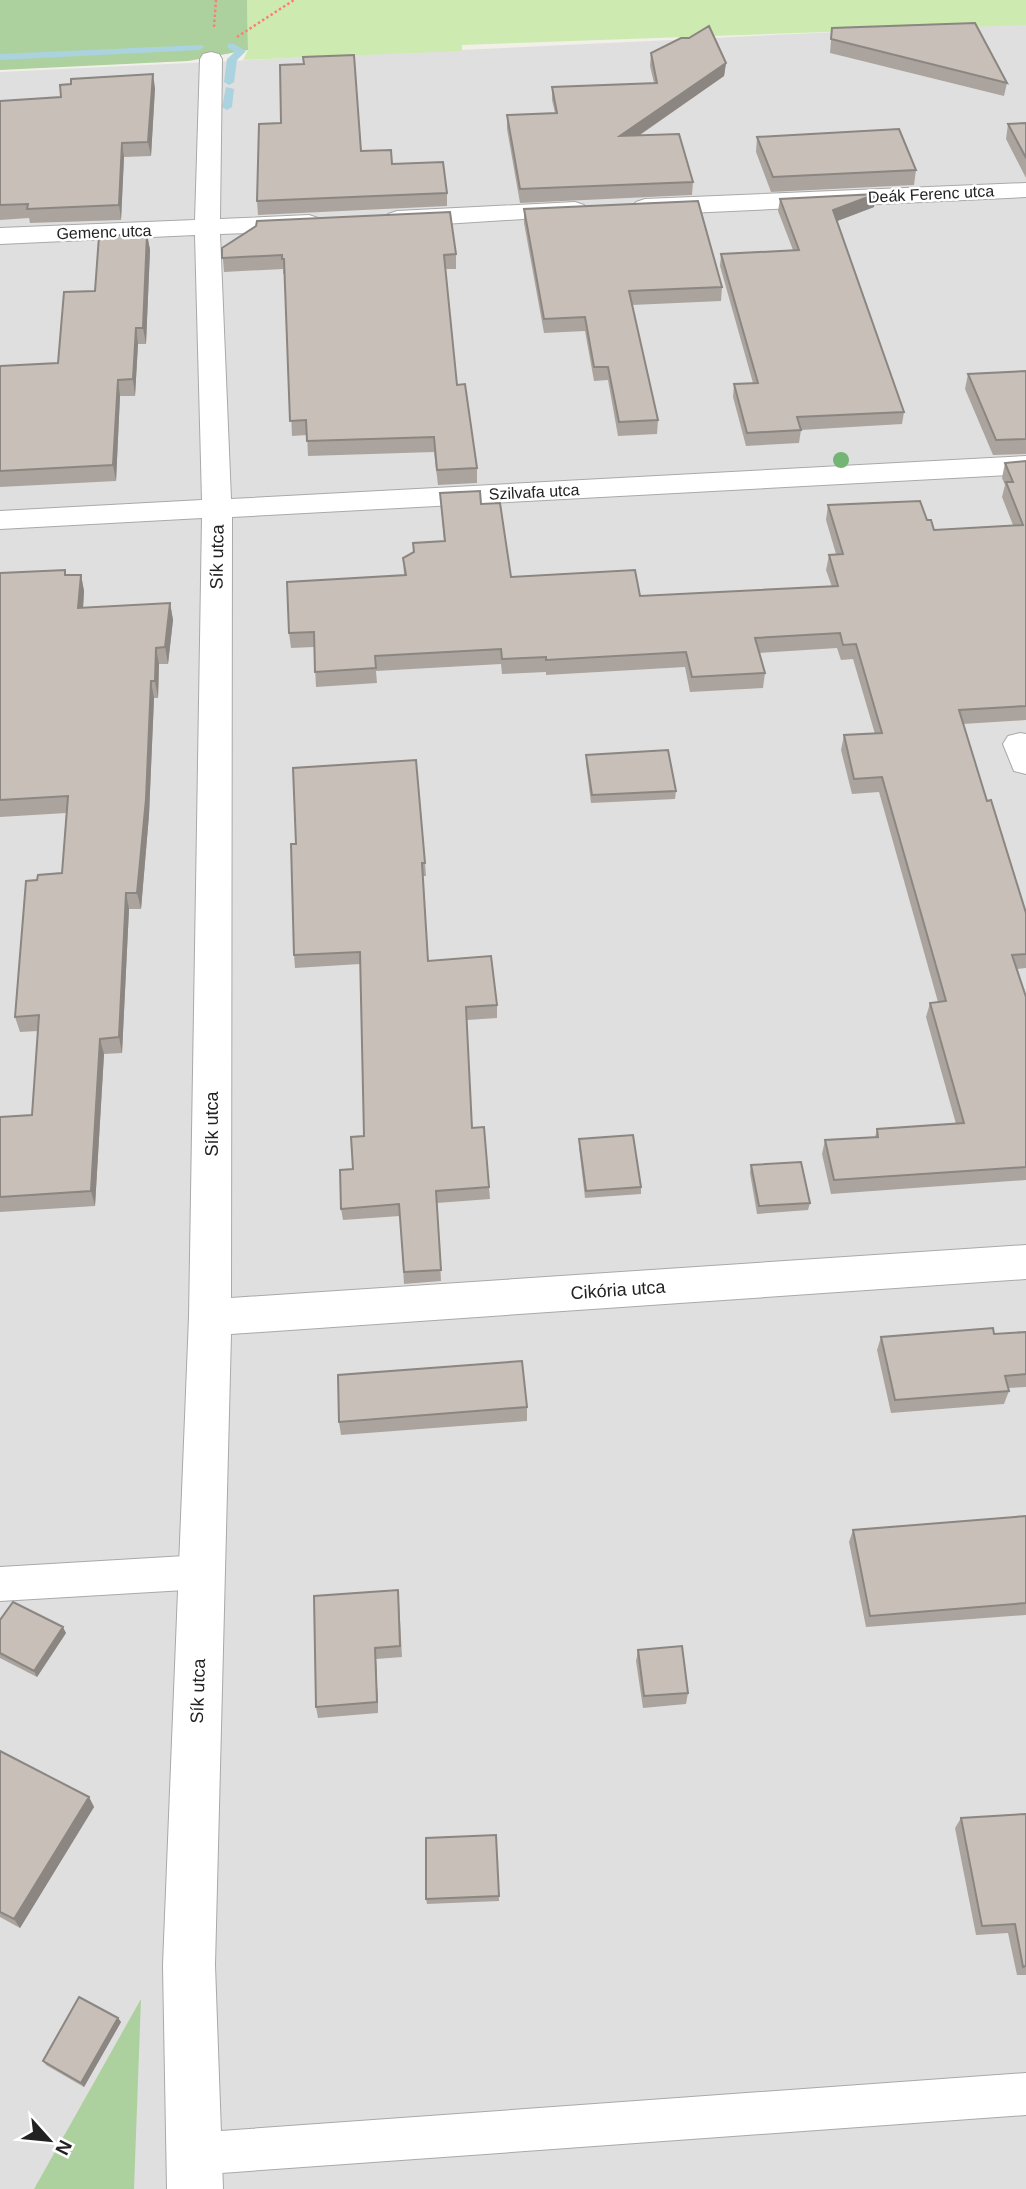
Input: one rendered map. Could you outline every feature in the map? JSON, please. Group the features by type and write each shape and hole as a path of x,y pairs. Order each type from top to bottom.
{"street":[{"name":"Sík utca","path":"194,2171 189,1965 210,1317 217,509 207,228 220,51"},
{"name":"Deák Ferenc utca","path":"624,208 1026,190"},
{"path":"374,220 596,209"},
{"path":"207,228 332,222"},
{"name":"Gemenc utca","path":"0,236 207,228"},
{"name":"Szilvafa utca","path":"0,520 1026,466"},
{"name":"Cikória utca","path":"210,1317 1026,1262"}],"lane":[{"path":"0,1584 202,1572"},
{"path":"194,2171 1026,2094"}],"path":[{"path":"220,51 294,0"}],"shaded area":[{"path":"1026,23 1026,2189 0,2189 0,72"}],"green space":[{"path":"0,0 247,0 248,50 188,61 0,70"},
{"path":"247,0 1026,0 1026,25 462,45 462,51 243,60 248,50"},
{"path":"141,1999 134,2189 34,2189"}],"building":[{"path":"975,23 1007,83 831,39 832,28"},
{"path":"709,26 726,63 620,136 679,134 693,182 520,189 507,115 557,113 552,87 657,83 651,53 681,38 689,38"},
{"path":"354,55 361,151 391,150 392,164 443,162 447,193 257,201 259,124 281,123 280,65 304,64 303,57"},
{"path":"153,74 148,142 122,143 119,205 27,209 28,204 0,205 0,101 61,97 60,85 71,84 71,79"},
{"path":"1026,123 1026,158 1008,124"},
{"path":"899,129 916,170 773,177 757,137"},
{"path":"876,194 833,210 904,412 797,417 801,430 747,433 734,384 758,383 721,254 799,250 780,199"},
{"path":"698,201 722,287 629,291 658,420 619,422 608,367 594,367 585,317 544,319 524,209"},
{"path":"450,212 456,254 444,255 457,385 465,384 477,468 437,470 434,437 307,441 306,420 290,421 284,259 282,255 222,258 222,248 256,226 257,221"},
{"path":"147,234 143,328 136,328 133,379 118,380 113,465 0,471 0,366 58,363 64,292 95,291 99,236"},
{"path":"1026,371 1026,439 996,440 968,374"},
{"path":"1026,461 1026,706 959,710 987,801 991,800 1026,913 1026,954 1012,955 1026,997 1026,1167 834,1180 825,1140 878,1137 877,1129 964,1123 930,1003 946,1001 882,777 854,779 844,735 882,733 856,644 843,645 840,633 755,638 765,673 692,677 686,652 546,660 546,657 502,659 501,649 375,656 376,668 315,672 314,632 289,633 287,582 406,575 403,558 414,552 413,543 445,541 440,493 480,491 481,504 500,503 511,577 635,570 640,596 838,586 829,555 843,554 828,505 920,501 934,530 1023,525 1006,482 1013,482 1005,463"},
{"path":"65,570 65,575 81,575 78,608 170,603 165,647 156,648 155,681 151,681 146,799 137,893 126,893 119,1037 100,1039 91,1191 0,1197 0,1117 32,1115 39,1015 15,1017 26,881 37,880 38,875 62,873 68,796 0,800 0,573"},
{"path":"668,750 676,791 592,795 586,755"},
{"path":"416,760 425,863 422,863 428,961 491,956 497,1005 466,1007 472,1128 484,1127 489,1187 436,1191 441,1270 404,1272 399,1204 341,1209 340,1170 353,1169 351,1137 364,1136 360,952 294,955 291,844 296,844 293,768"},
{"path":"633,1135 641,1187 586,1191 579,1139"},
{"path":"801,1162 810,1203 759,1206 751,1165"},
{"path":"993,1328 994,1334 1026,1332 1026,1374 1005,1376 1009,1391 895,1400 881,1337"},
{"path":"522,1361 527,1407 339,1422 338,1375"},
{"path":"1026,1516 1026,1603 870,1616 853,1530"},
{"path":"398,1590 400,1646 375,1648 377,1702 316,1707 314,1596"},
{"path":"13,1602 63,1627 34,1671 0,1653 0,1620"},
{"path":"682,1646 688,1693 644,1696 638,1650"},
{"path":"0,1751 89,1797 14,1919 0,1912"},
{"path":"1026,1814 1026,1966 1023,1967 1015,1924 982,1926 961,1818"},
{"path":"496,1835 499,1896 426,1899 426,1838"},
{"path":"79,1997 118,2018 81,2083 43,2061"}],"waterway":[{"path":"229,82 232,59 241,51 231,46"},
{"path":"0,57 199,47"},
{"path":"227,107 229,89"}]}
